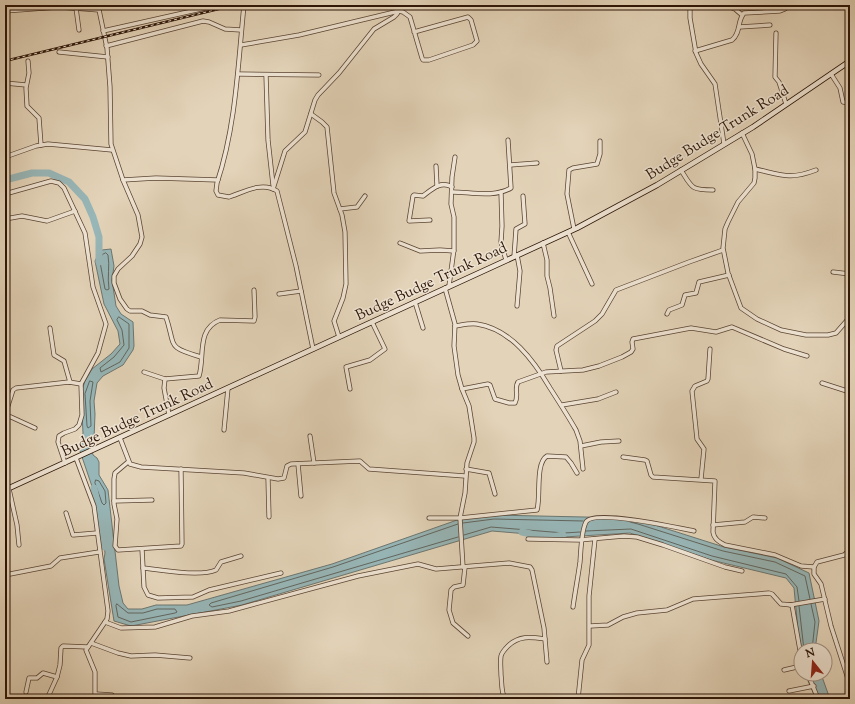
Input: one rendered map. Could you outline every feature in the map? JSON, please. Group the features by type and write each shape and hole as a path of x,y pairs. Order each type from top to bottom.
{"main road":[{"name":"Budge Budge Trunk Road","path":"7,490 574,229 657,185 742,134 850,61"}],"street":[{"path":"98,5 108,57 112,150 138,215 142,241 132,256 115,273 113,280 115,288 125,307 130,311 139,310 150,315 166,317 170,338 175,346 184,352 201,357"},
{"path":"198,5 198,10"},
{"path":"103,31 219,5"},
{"path":"244,5 238,74 230,136 218,180 217,193 225,197 256,187 273,188 277,191 313,349"},
{"path":"273,188 285,151 306,132 315,100 318,95 343,68 371,32 394,17 402,5"},
{"path":"690,5 690,18 695,51 700,64 715,84 724,144"},
{"path":"724,5 735,9 742,15"},
{"path":"695,51 732,40 737,35 742,15 747,12 780,11 785,8 785,5"},
{"path":"5,11 59,7 99,10"},
{"path":"76,8 79,30"},
{"path":"241,45 299,35 399,11 404,12 410,17 414,32 422,58 425,60 433,59 473,45 477,41 471,20 468,17 414,32"},
{"path":"106,46 203,21 225,29 241,30"},
{"path":"739,27 770,25"},
{"path":"776,34 775,77 779,82 786,104"},
{"path":"59,52 108,57"},
{"path":"28,61 29,73 26,85 27,106 39,118 41,145"},
{"path":"238,74 319,75"},
{"path":"831,74 840,88 843,102 850,103"},
{"path":"266,75 268,140 273,188"},
{"path":"5,83 26,85"},
{"path":"311,114 327,127 334,193 340,209 345,232 346,284 343,298 334,321 339,337"},
{"path":"742,134 752,154 755,169 754,183 738,202 728,222 723,250 729,275 741,308 757,319 781,330 806,335 834,334 838,332 850,317"},
{"path":"452,192 494,193 501,192 512,187 508,140"},
{"path":"574,229 567,194 569,170 597,164 600,154 600,141"},
{"path":"5,157 41,145 112,150"},
{"path":"455,157 452,177 451,204 454,218 454,251 447,287 455,326 454,346 458,375 469,406 474,442 466,469 465,493 460,519 464,567 463,584 454,587 451,590 449,610 453,623 468,636"},
{"path":"510,165 537,162"},
{"path":"436,166 437,186"},
{"path":"755,169 783,176 803,175 816,170"},
{"path":"682,170 693,187 698,190 713,190"},
{"path":"123,180 178,178 218,180"},
{"path":"5,194 51,181 56,181 64,188 85,234 93,287 106,324 98,353 81,384 82,415 79,425 75,429 61,434 58,440 64,463"},
{"path":"430,220 409,221 412,198 414,195 423,196 437,186 444,184 452,187"},
{"path":"501,192 501,242 506,260"},
{"path":"340,209 357,207 365,196"},
{"path":"517,306 518,280 520,271 515,256 516,229 525,224 523,196"},
{"path":"5,219 22,216 47,221 75,211"},
{"path":"568,232 592,284"},
{"path":"400,243 420,252 440,250 454,251"},
{"path":"543,243 547,260 547,276 554,316"},
{"path":"561,371 556,350 557,346 598,318 616,290 708,254 723,250"},
{"path":"833,272 850,274"},
{"path":"667,314 669,310 682,305 685,295 696,293 699,282 729,275"},
{"path":"144,372 165,379 199,376 206,330 214,322 220,320 252,322 255,320 254,290"},
{"path":"279,294 301,291"},
{"path":"415,302 423,328"},
{"path":"350,389 346,366 370,360 385,349 372,322"},
{"path":"455,326 478,324 501,333 512,340 533,362 562,405 576,430 581,446 583,469"},
{"path":"462,389 488,384 490,385 495,399 509,403 515,402 517,399 516,387 518,382 542,374 594,368 622,357 633,350 632,340 636,338 693,328 716,332 732,327 784,349 807,356"},
{"path":"50,328 54,355 64,361 70,382"},
{"path":"701,479 704,450 697,439 692,391 695,386 707,381 708,379 710,349"},
{"path":"165,379 164,388 169,415"},
{"path":"35,428 11,417 5,416 16,388 70,382 81,384"},
{"path":"822,383 850,392"},
{"path":"224,430 228,388"},
{"path":"562,405 598,399 616,392"},
{"path":"310,436 314,463"},
{"path":"120,438 128,462 132,465 142,467 244,473 278,479 284,478 287,466 291,464 360,460 370,469 465,476"},
{"path":"581,446 601,442 619,441"},
{"path":"429,518 460,519 537,510 539,477 542,461 547,456 566,457 577,473"},
{"path":"79,457 93,501 108,611 108,616 90,643 87,653 95,672 96,699"},
{"path":"623,458 647,461 653,477 713,480 716,482 713,524 714,536 721,543 775,555 801,566 814,567"},
{"path":"128,462 115,473 113,487 117,519 116,549 121,550 181,546 181,469"},
{"path":"298,464 301,496"},
{"path":"466,469 489,473 491,475 495,494"},
{"path":"268,478 269,517"},
{"path":"7,490 16,525 19,545"},
{"path":"114,501 152,500"},
{"path":"66,513 73,535 97,533"},
{"path":"713,524 745,522 753,517 765,518"},
{"path":"573,607 582,539 586,522 592,519 626,519 694,531"},
{"path":"528,539 595,539 624,536 637,537 725,567 742,571"},
{"path":"578,699 582,660 584,654 589,648 590,596 595,539"},
{"path":"142,549 145,591 151,596 158,598 193,597 209,590 281,573"},
{"path":"850,550 848,554 820,560 814,567 814,574 821,584 831,626 850,685"},
{"path":"5,575 51,566 60,558 99,552"},
{"path":"143,568 194,573 211,572 216,570 221,562 241,556"},
{"path":"105,622 121,628 155,627 192,616 229,611 377,571 420,564 436,569 509,563 531,568 541,608 547,662"},
{"path":"590,626 608,625 622,617 637,613 667,610 693,599 769,593 781,604 790,605 825,599"},
{"path":"790,605 793,610 799,642"},
{"path":"505,699 503,694 501,668 501,657 503,650 513,641 520,638 529,637 545,639"},
{"path":"90,643 131,656 155,655 190,658"},
{"path":"47,699 57,677 60,665 60,650 62,647 88,647"},
{"path":"784,670 793,668"},
{"path":"26,692 30,678 37,678 43,673 57,677"},
{"path":"812,682 818,699"},
{"path":"789,690 814,686"},
{"path":"96,694 112,695 114,699"}],"water":[{"path":"111,249 114,266 112,280 116,306 121,314 133,322 133,350 123,365 103,376 97,383 94,401 94,439 91,447 93,455 99,462 99,475 108,490 119,586 123,603 128,609 142,609 156,605 187,605 332,564 460,519 493,515 630,518 724,547 777,558 809,573 819,621 816,642 799,642 794,588 786,578 711,560 630,533 564,537 492,531 242,605 131,626 114,621 104,559 105,553 100,510 80,451 83,433 81,393 85,381 92,369 111,354 120,344 118,331 104,304 95,261 102,250"},
{"path":"809,682 824,682 830,699 816,699"}],"waterway":[{"path":"5,180 32,173 49,173 69,182 85,199 93,217 99,237 99,262"},
{"path":"94,488 105,547"},
{"path":"522,532 547,538 563,535"}],"railway":[{"path":"5,61 235,5"}]}
